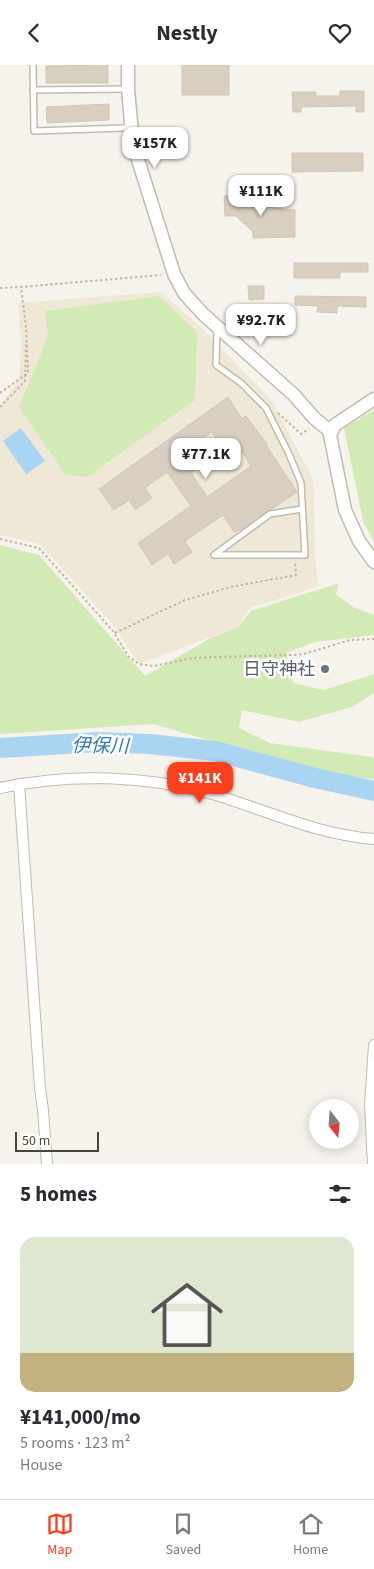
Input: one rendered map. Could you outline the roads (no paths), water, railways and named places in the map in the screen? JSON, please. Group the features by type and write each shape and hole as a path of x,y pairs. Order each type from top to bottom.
{"street":[{"path":"128,65 130,126 135,152 174,274 184,293 217,326 294,395 314,418 331,432"},
{"path":"374,399 335,425 330,439 345,510 359,541 374,562"},
{"path":"0,788 20,784 82,778 139,781 180,787 214,795 304,825 336,833 374,839"},
{"path":"20,784 40,1088 47,1164"},
{"path":"372,1164 370,1105 374,1045"}],"lane":[{"path":"33,65 34,131 124,128 130,126"},
{"path":"33,90 128,89"},
{"path":"217,326 216,365 241,383 266,408 301,483 305,555 214,555 270,514 302,509"}],"water":[{"path":"21,428 45,461 26,474 3,441"}],"waterway":[{"name":"伊保川","path":"0,748 99,742 149,744 215,751 315,778 374,791"}],"place":[{"name":"日守神社","path":"325,669"}]}
